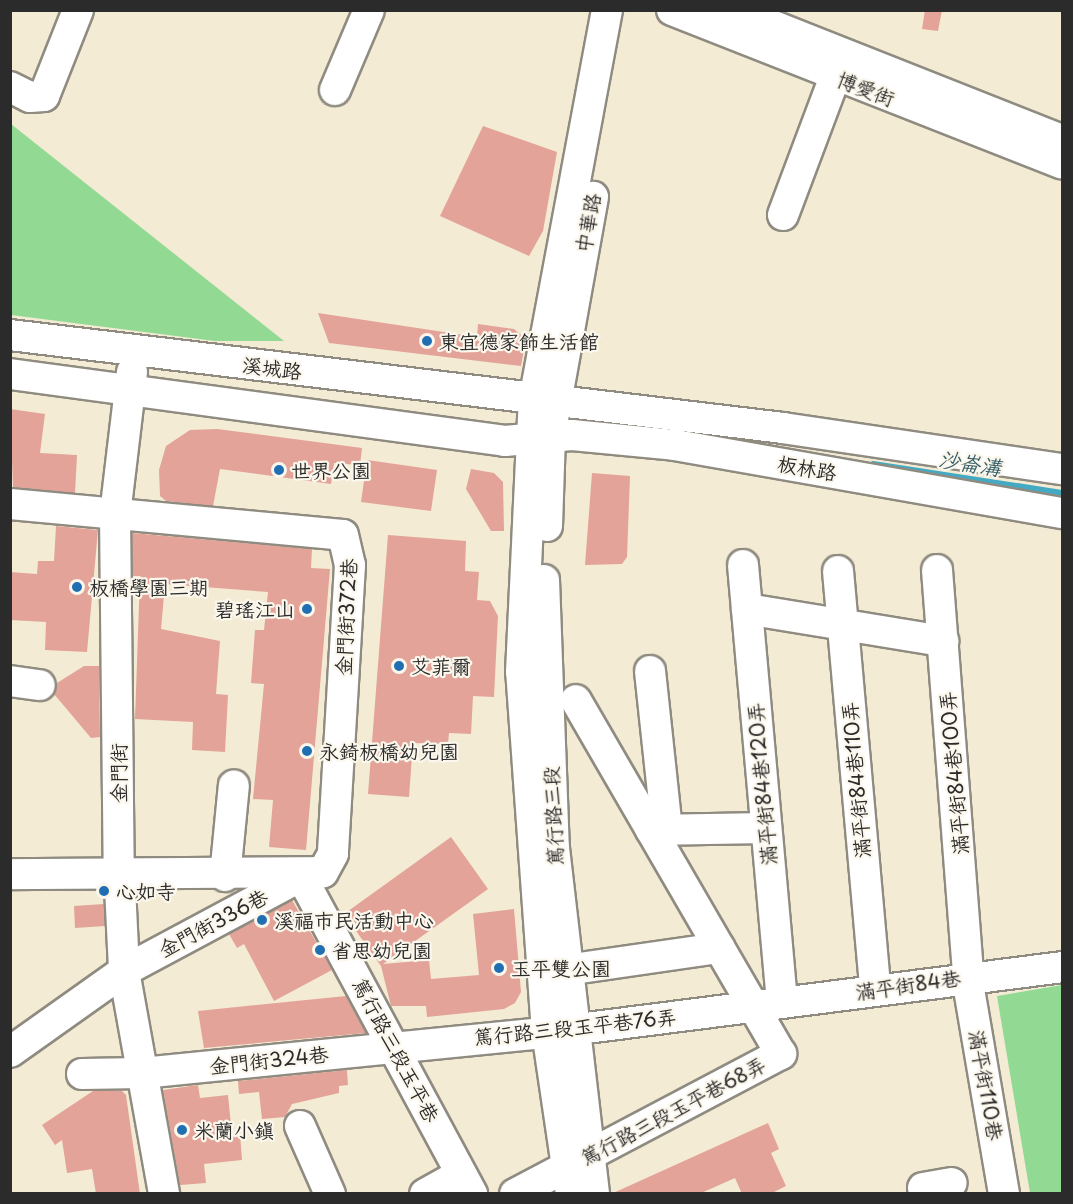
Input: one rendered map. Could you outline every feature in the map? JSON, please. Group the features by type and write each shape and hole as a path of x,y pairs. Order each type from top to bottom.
{"street":[{"path":"10,87 30,97 44,96 78,10"},
{"path":"335,90 369,10"},
{"name":"中華路","path":"539,439 607,10"},
{"name":"中華路","path":"545,401 626,10"},
{"name":"博愛街","path":"672,10 1062,164"},
{"name":"博愛街","path":"733,10 1062,140"},
{"path":"783,215 835,76"},
{"name":"溪城路","path":"10,336 545,401"},
{"name":"金門街","path":"135,351 116,514 119,875 124,971 164,1194"},
{"path":"10,374 129,392 539,439"},
{"name":"板林路","path":"545,401 1062,469"},
{"name":"板林路","path":"539,439 675,445 1062,513"},
{"name":"篤行路三段","path":"539,439 543,609 554,848 566,970 559,1031"},
{"name":"篤行路三段","path":"539,439 521,672 574,1172 594,1194"},
{"path":"10,504 116,514"},
{"name":"金門街372巷","path":"116,514 343,535 350,565 334,820"},
{"name":"滿平街84巷120弄","path":"743,565 766,828 767,1004"},
{"name":"滿平街84巷100弄","path":"937,570 970,976"},
{"name":"滿平街84巷110弄","path":"837,571 875,989"},
{"path":"747,609 842,620 943,641"},
{"path":"650,671 659,830"},
{"path":"10,681 40,685"},
{"path":"576,700 659,830 719,948 767,1004"},
{"path":"225,876 234,785"},
{"name":"金門街336巷","path":"10,1052 124,971 301,876 323,872 333,854 334,820"},
{"path":"659,830 766,828"},
{"path":"10,874 301,876"},
{"name":"篤行路三段玉平巷","path":"301,876 396,1046 466,1184"},
{"path":"566,970 719,948"},
{"name":"滿平街84巷","path":"767,1004 970,976 1062,967"},
{"name":"滿平街110巷","path":"970,976 1004,1194"},
{"name":"篤行路三段玉平巷76弄","path":"396,1046 559,1031 767,1004"},
{"name":"篤行路三段玉平巷68弄","path":"515,1194 574,1172 781,1054 767,1004"},
{"name":"金門街324巷","path":"82,1074 142,1073 396,1046"},
{"path":"300,1126 330,1194"},
{"path":"923,1188 952,1183"},
{"path":"425,1194 466,1184"}],"green space":[{"path":"11,124 284,341 215,341 11,315"},
{"path":"1062,985 1062,1193 1030,1193 997,996"}],"building":[{"path":"925,10 942,10 938,31 922,29"},
{"path":"483,126 557,152 543,231 529,256 440,216"},
{"name":"東宜德家飾生活館","path":"318,313 477,337 478,324 514,329 526,339 521,366 329,343"},
{"path":"10,409 45,414 40,453 77,455 75,493 13,487"},
{"name":"世界公園","path":"217,429 362,448 360,465 334,463 331,484 220,469 213,506 166,501 160,496 159,470 166,446 190,430"},
{"path":"367,460 437,470 431,511 361,502"},
{"path":"471,469 494,473 503,482 504,531 491,531 466,489"},
{"path":"592,473 630,476 627,557 622,564 585,565"},
{"name":"板橋學園三期","path":"56,526 98,530 87,652 45,650 46,622 10,620 10,572 37,574 38,561 54,561"},
{"path":"132,533 312,549 311,568 330,569 306,850 269,847 273,800 253,799 264,684 251,683 255,630 264,630 268,592 165,584 161,629 220,641 216,694 228,695 225,752 192,750 193,722 135,719 140,576 133,576"},
{"path":"388,535 466,541 465,571 479,572 477,600 490,601 498,616 494,697 473,696 471,734 449,733 448,744 413,743 409,797 368,794"},
{"path":"84,666 99,666 100,737 91,738 54,694 57,683"},
{"path":"451,837 488,889 383,964 429,960 431,979 479,975 473,914 514,909 521,992 515,1003 504,1009 427,1017 426,1006 391,1006 381,966 344,914"},
{"path":"292,900 332,970 274,1001 244,944 237,948 229,934"},
{"path":"104,904 105,926 75,928 74,906"},
{"path":"346,996 366,1033 204,1048 198,1011"},
{"path":"347,1070 348,1085 339,1086 339,1093 292,1104 285,1117 262,1119 259,1092 239,1094 238,1081"},
{"name":"米蘭小鎮","path":"198,1085 200,1098 228,1095 232,1135 240,1134 242,1160 204,1164 206,1183 180,1185 163,1090"},
{"path":"93,1091 122,1091 126,1095 140,1194 96,1194 92,1169 67,1173 62,1140 55,1145 42,1125"},
{"path":"768,1123 779,1149 771,1153 786,1186 770,1194 742,1194 735,1178 699,1194 611,1194"}],"waterway":[{"name":"沙崙溝","path":"873,464 1062,493"}],"place":[{"name":"東宜德家飾生活館","path":"427,341"},
{"name":"世界公園","path":"279,470"},
{"name":"板橋學園三期","path":"77,587"},
{"name":"碧瑤江山","path":"307,609"},
{"name":"艾菲爾","path":"399,666"},
{"name":"永錡板橋幼兒園","path":"307,751"},
{"name":"心如寺","path":"104,891"},
{"name":"溪福市民活動中心","path":"262,920"},
{"name":"省思幼兒園","path":"320,950"},
{"name":"玉平雙公園","path":"499,968"},
{"name":"米蘭小鎮","path":"182,1130"}]}
